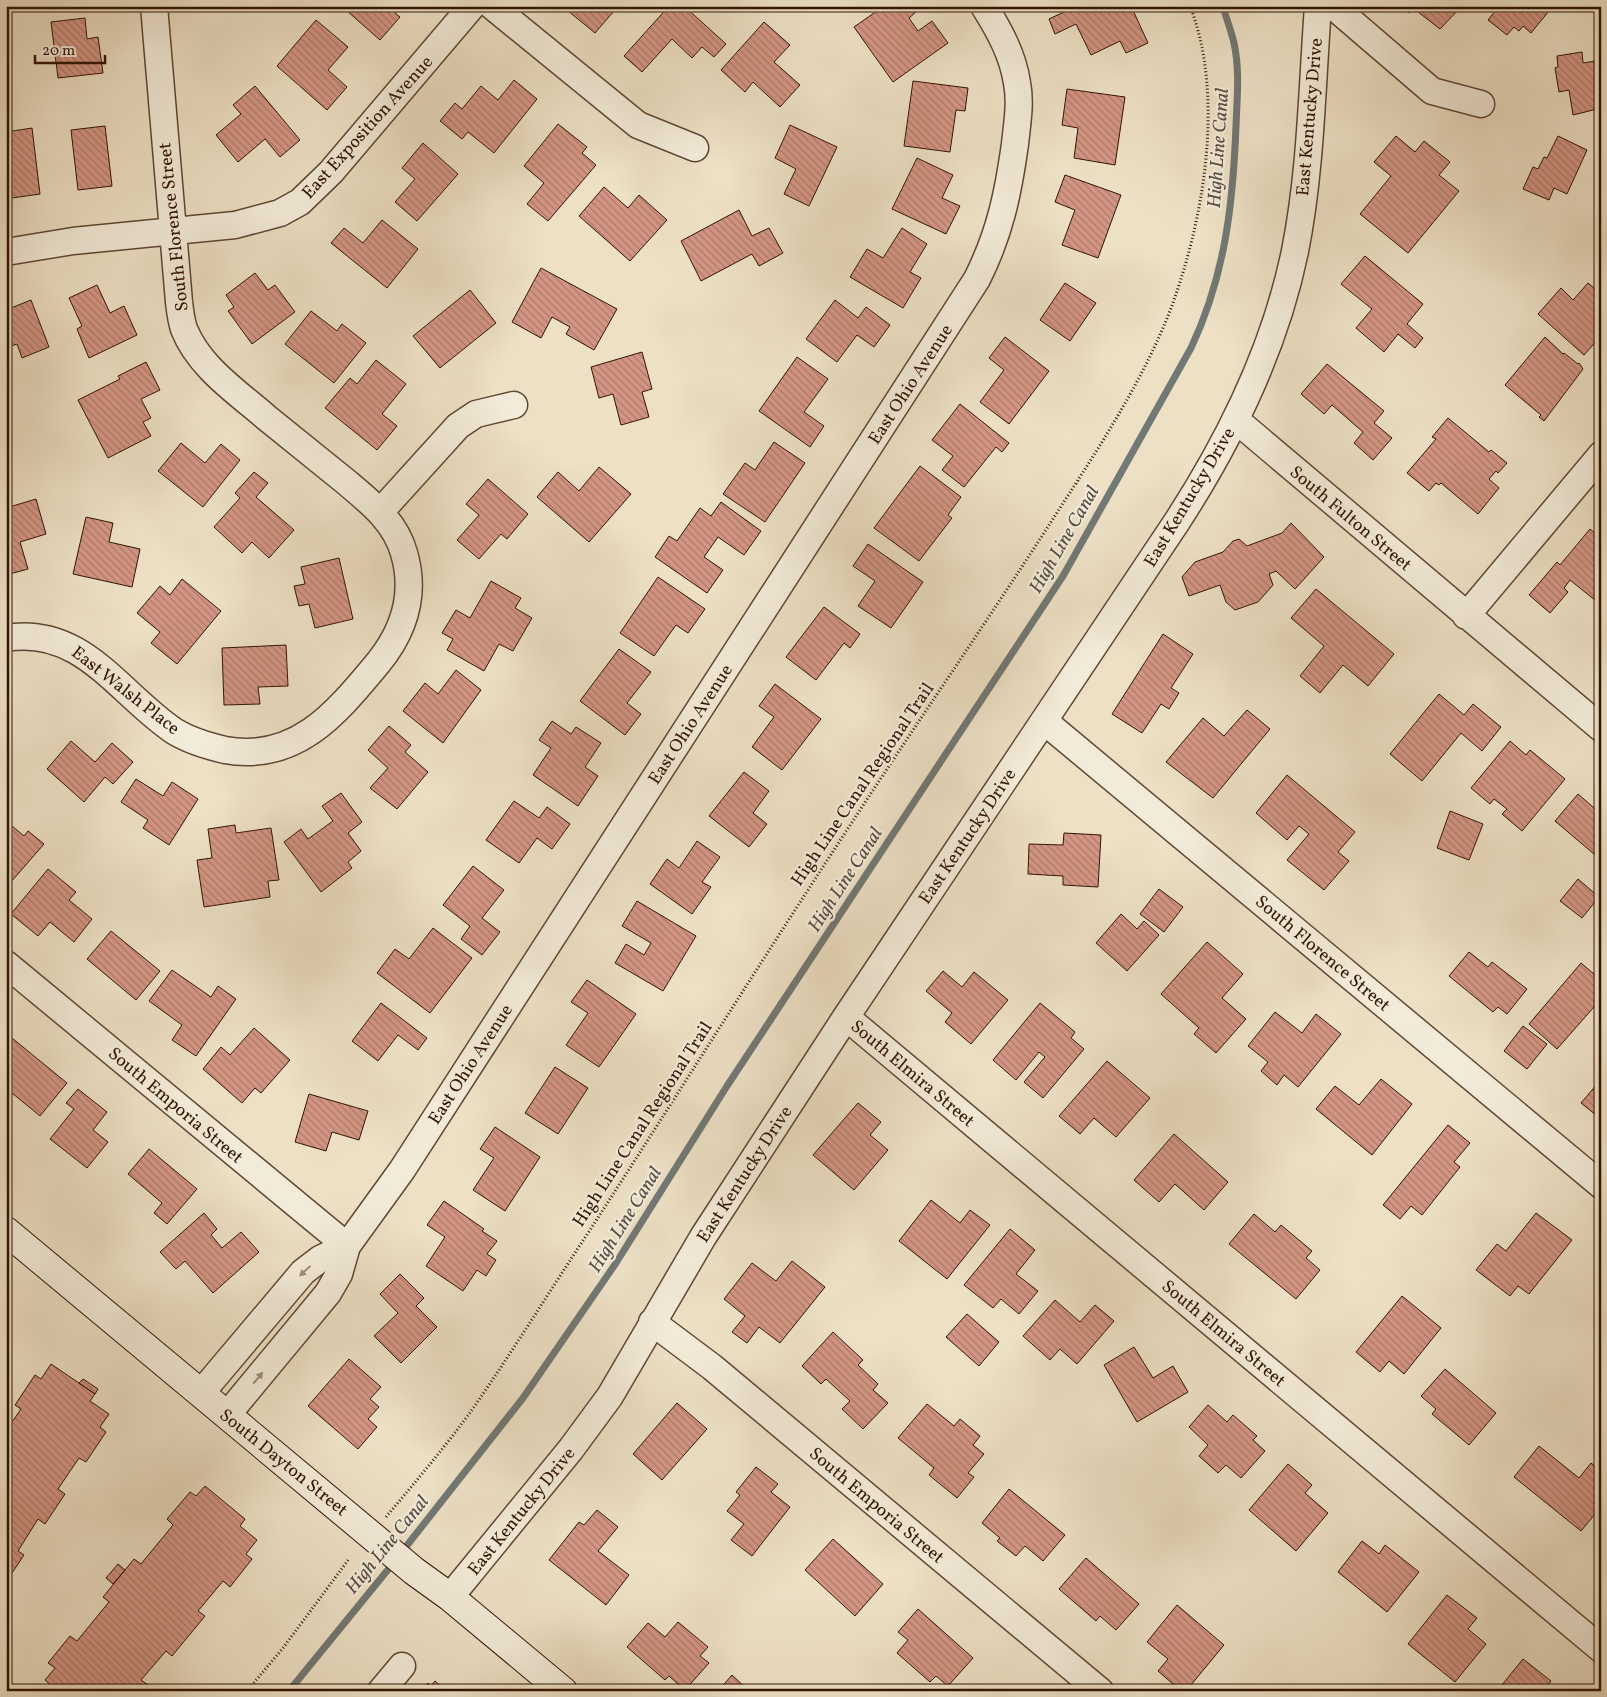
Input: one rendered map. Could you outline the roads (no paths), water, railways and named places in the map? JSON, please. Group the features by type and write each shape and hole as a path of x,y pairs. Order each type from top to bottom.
{"street":[{"name":"South Florence Street","path":"154,6 172,231 182,320 189,339 199,354 228,385 381,511"},
{"name":"East Exposition Avenue","path":"6,252 51,244 256,222 280,214 300,202 331,172 472,6"},
{"path":"492,6 638,124 695,148"},
{"name":"East Ohio Avenue","path":"227,1415 328,1293 339,1274 347,1246 402,1170 961,305 994,244 1009,190 1018,111 1018,84 1008,52 984,6"},
{"name":"East Kentucky Drive","path":"450,1597 592,1422 610,1396 695,1250 846,1017 1195,494 1236,420 1269,344 1295,251 1306,171 1318,6"},
{"path":"1333,6 1432,91 1481,104"},
{"path":"381,511 458,426 476,414 514,406"},
{"name":"South Fulton Street","path":"1236,420 1601,728"},
{"path":"1466,616 1601,455"},
{"name":"East Walsh Place","path":"6,638 22,635 39,636 73,647 173,730 198,742 237,752 276,749 294,743 326,721 355,690 383,657 398,633 407,610 410,591 409,574 401,543 381,511"},
{"name":"South Florence Street","path":"1044,721 1601,1185"},
{"name":"South Emporia Street","path":"6,964 347,1246"},
{"name":"South Elmira Street","path":"846,1017 1601,1649"},
{"name":"South Dayton Street","path":"6,1231 227,1415 383,1531 409,1566 450,1597 563,1691"},
{"name":"East Ohio Avenue","path":"201,1393 303,1272 320,1259 347,1246"},
{"name":"South Emporia Street","path":"652,1322 712,1367 1100,1691"},
{"path":"381,1691 402,1666"}],"waterway":[{"name":"High Line Canal","path":"401,1553 523,1398 616,1263 727,1086 1063,576 1191,348 1203,321 1219,267 1225,240 1235,155 1238,74 1234,43 1223,6"},
{"name":"High Line Canal","path":"289,1691 395,1561"}]}
